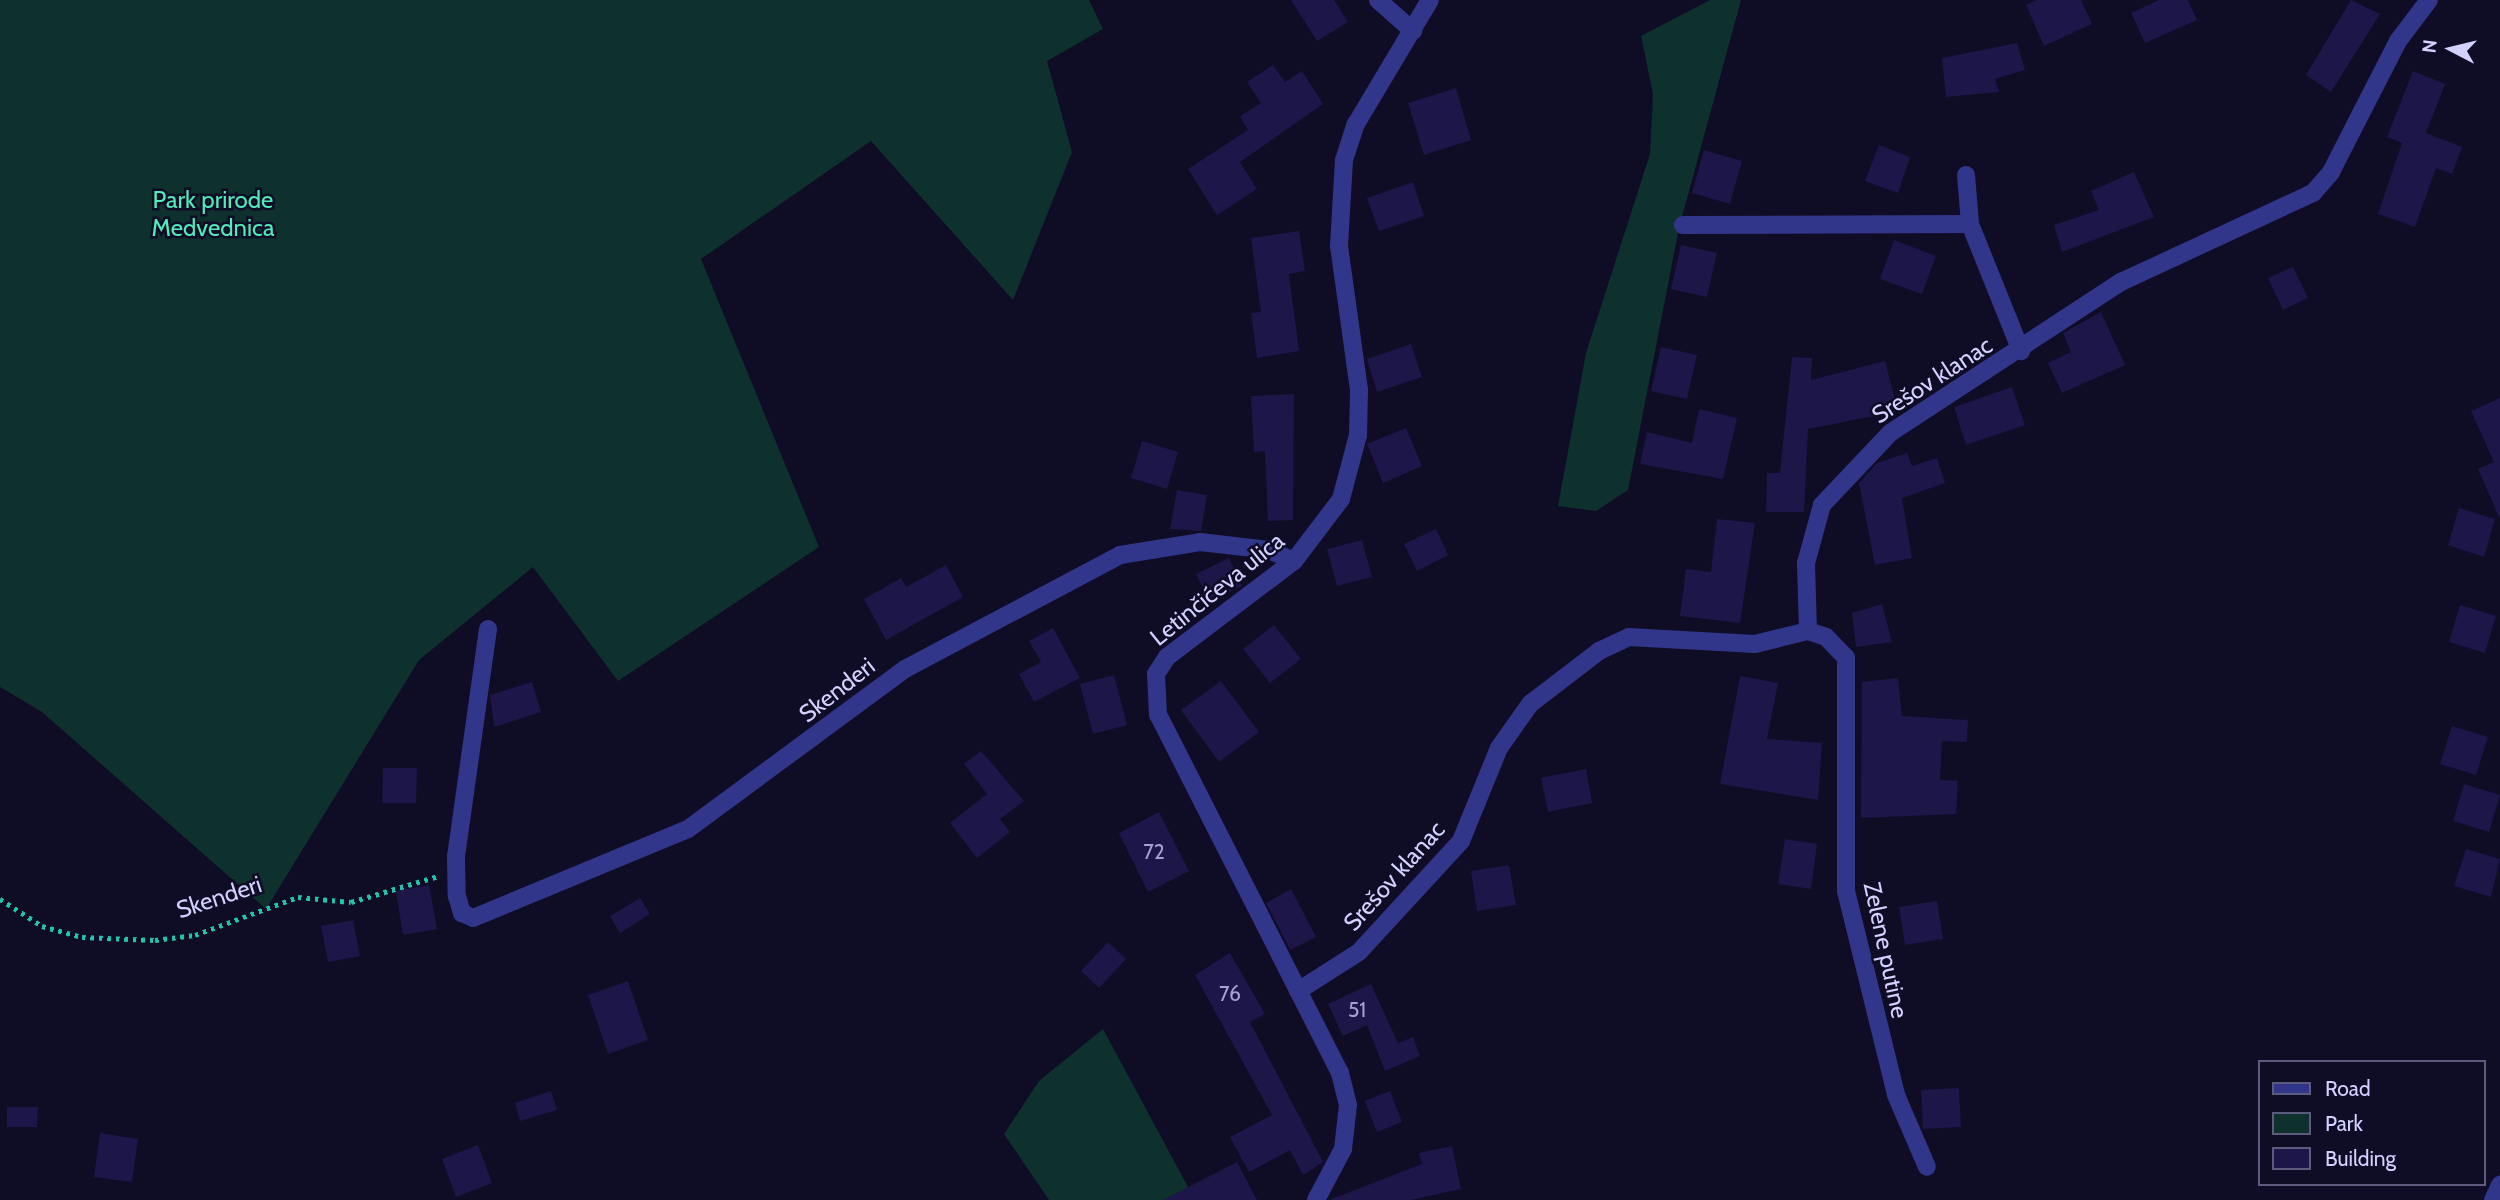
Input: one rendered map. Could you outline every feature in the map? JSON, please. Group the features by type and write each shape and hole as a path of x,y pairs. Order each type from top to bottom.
{"street":[{"path":"1378,0 1413,31"},
{"name":"Letinčićeva ulica","path":"1316,1200 1343,1149 1348,1105 1340,1073 1252,909 1154,696 1156,674 1167,657 1294,561 1341,499 1358,435 1357,363 1339,246 1344,160 1356,124 1430,0"},
{"name":"Srešov klanac","path":"1298,991 1359,952 1461,841 1510,726 1599,651 1629,638 1755,644 1808,631 1806,564 1832,489 1890,433 2021,351 2121,282 2313,193 2331,172 2398,41 2429,0"},
{"name":"Srešov klanac","path":"1966,175 1970,224 2021,351"},
{"path":"1684,225 1970,224"},
{"name":"Skenderi","path":"488,629 457,874 462,913 486,918 688,829 905,669 1120,555 1200,542 1269,550 1294,561"},
{"name":"Zelene putine","path":"1808,631 1826,637 1846,658 1846,891 1896,1095 1927,1167"},
{"path":"2493,1200 2500,1185"}],"path":[{"name":"Skenderi","path":"0,899 42,926 82,937 155,940 195,935 298,897 351,902 457,874"}],"green space":[{"name":"Park prirode Medvednica","path":"0,0 1089,0 1103,29 1047,61 1072,152 1013,300 871,141 701,259 819,547 618,681 533,567 419,660 266,909 42,712 0,687"},
{"path":"1710,0 1741,0 1679,228 1628,490 1596,511 1558,506 1586,353 1650,154 1653,94 1641,36"},
{"path":"1103,1029 1195,1200 1049,1200 1004,1134 1039,1081"}],"building":[{"path":"1291,0 1334,0 1348,22 1317,41"},
{"path":"2037,0 2081,0 2092,24 2044,46 2026,5"},
{"path":"2159,0 2188,0 2197,20 2145,43 2131,13"},
{"path":"2351,0 2380,14 2331,92 2306,75"},
{"path":"2017,43 2025,70 1995,79 1999,92 1946,97 1942,58"},
{"path":"1273,65 1285,82 1302,71 1323,104 1240,162 1257,189 1217,215 1188,169 1248,130 1240,116 1261,103 1247,82"},
{"path":"2413,71 2445,84 2426,133 2462,147 2452,174 2436,168 2415,227 2378,214 2402,143 2387,137"},
{"path":"1456,88 1471,140 1424,155 1408,103"},
{"path":"1879,145 1910,157 1898,193 1865,181"},
{"path":"1704,150 1742,161 1730,204 1692,193"},
{"path":"2134,172 2154,217 2062,252 2054,225 2099,210 2091,191"},
{"path":"1413,182 1424,216 1379,231 1367,198"},
{"path":"1299,231 1305,271 1289,274 1299,351 1257,358 1251,313 1261,312 1251,238"},
{"path":"1894,240 1936,256 1922,294 1880,279"},
{"path":"1681,245 1717,253 1707,297 1671,289"},
{"path":"2293,267 2308,298 2283,310 2268,278"},
{"path":"2101,312 2125,365 2062,393 2048,363 2071,352 2063,333"},
{"path":"1411,344 1422,377 1377,392 1367,359"},
{"path":"1661,347 1697,355 1687,399 1651,391"},
{"path":"1792,357 1812,358 1811,380 1885,361 1898,411 1808,429 1804,512 1766,512 1767,473 1780,473"},
{"path":"2012,387 2025,425 1966,445 1954,407"},
{"path":"1294,394 1293,520 1268,521 1265,451 1254,452 1251,396"},
{"path":"2500,398 2500,519 2478,469 2494,462 2471,411"},
{"path":"1699,409 1737,418 1723,479 1640,464 1647,432 1692,443"},
{"path":"1406,428 1422,466 1383,483 1367,444"},
{"path":"1142,441 1178,452 1167,489 1131,478"},
{"path":"1907,453 1912,466 1937,458 1945,483 1902,498 1912,558 1875,565 1859,483 1877,463"},
{"path":"1177,490 1207,495 1201,531 1170,529"},
{"path":"2459,508 2495,519 2484,557 2448,545"},
{"path":"1717,519 1755,523 1740,623 1680,616 1686,569 1711,572"},
{"path":"1436,529 1448,555 1417,571 1404,544"},
{"path":"1362,540 1372,577 1337,586 1327,549"},
{"path":"1229,558 1242,586 1210,602 1196,574"},
{"path":"946,565 963,597 886,640 864,599 901,578 906,587"},
{"path":"1882,604 1892,642 1856,647 1852,613"},
{"path":"2460,605 2496,616 2485,653 2449,642"},
{"path":"1274,625 1301,659 1270,683 1243,649"},
{"path":"1053,628 1080,678 1034,702 1019,674 1041,662 1029,641"},
{"path":"1114,675 1127,725 1093,734 1080,684"},
{"path":"1740,676 1778,683 1767,739 1822,743 1818,800 1720,784"},
{"path":"1898,678 1902,716 1968,720 1967,742 1942,741 1940,780 1958,781 1956,814 1861,818 1862,682"},
{"path":"1221,681 1259,732 1219,762 1181,710"},
{"path":"532,682 541,712 494,727 490,695"},
{"path":"2452,726 2488,737 2476,775 2440,764"},
{"path":"981,751 1024,801 1000,819 1010,832 977,858 950,823 987,794 964,764"},
{"path":"383,768 417,768 416,803 382,803"},
{"path":"1586,769 1592,803 1548,812 1541,778"},
{"path":"2464,784 2500,795 2489,832 2453,821"},
{"path":"1159,812 1189,871 1148,892 1119,833"},
{"path":"1785,839 1817,844 1811,889 1778,884"},
{"path":"2466,849 2500,859 2491,897 2454,886"},
{"path":"1509,865 1516,905 1477,911 1471,871"},
{"path":"429,885 437,929 403,935 396,891"},
{"path":"1291,889 1316,937 1290,950 1266,903"},
{"path":"640,898 650,914 620,933 610,916"},
{"path":"1937,901 1943,939 1905,945 1899,907"},
{"path":"353,920 360,956 328,962 321,926"},
{"path":"1108,942 1126,959 1099,988 1081,971"},
{"path":"1230,953 1265,1014 1250,1022 1323,1162 1303,1175 1290,1150 1249,1172 1230,1137 1272,1115 1195,975"},
{"path":"628,981 648,1040 608,1054 588,995"},
{"path":"1371,984 1398,1043 1413,1037 1420,1056 1385,1071 1367,1025 1343,1036 1328,1004"},
{"path":"1959,1088 1961,1127 1923,1129 1921,1090"},
{"path":"551,1091 557,1110 520,1121 515,1103"},
{"path":"1390,1091 1402,1122 1377,1132 1365,1101"},
{"path":"7,1107 38,1107 37,1127 7,1127"},
{"path":"100,1133 138,1139 132,1182 94,1177"},
{"path":"478,1145 492,1183 456,1197 442,1159"},
{"path":"1452,1146 1461,1189 1411,1200 1329,1200 1422,1164 1419,1153"},
{"path":"1237,1162 1257,1200 1163,1200"}]}
